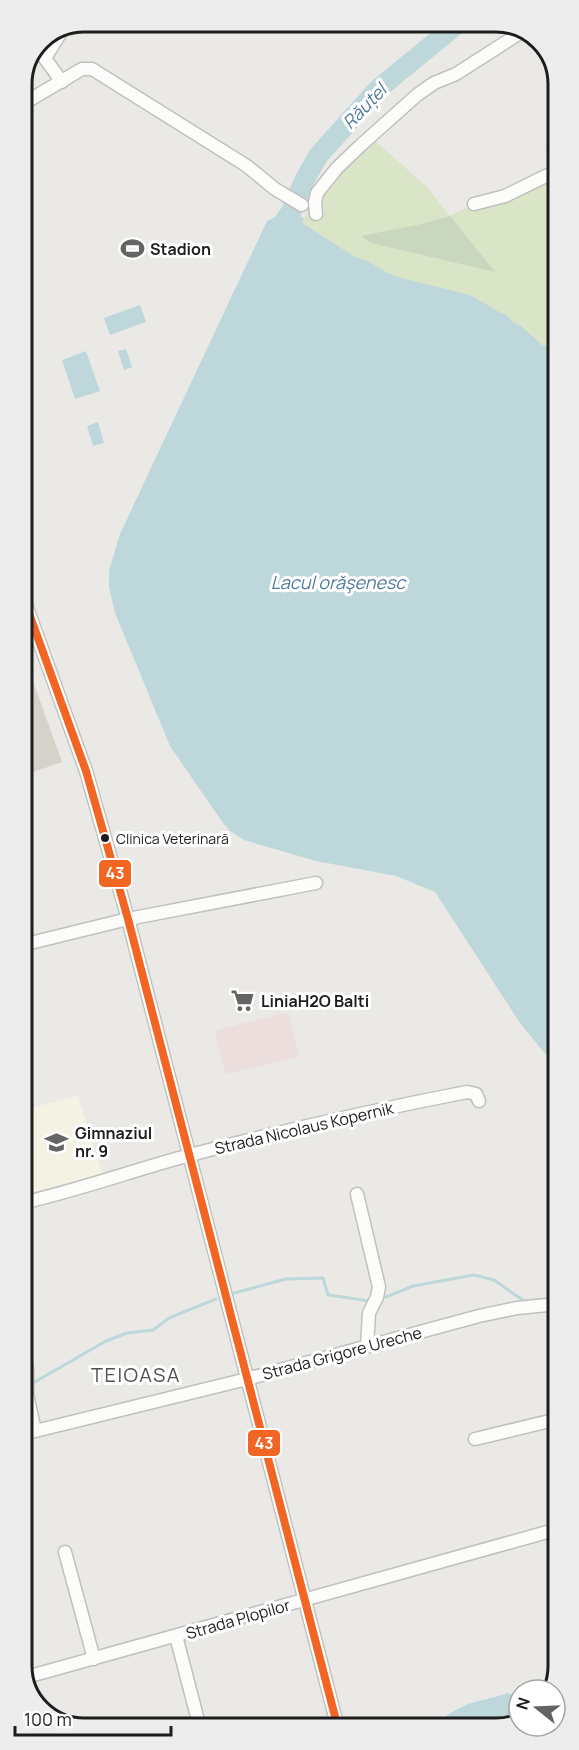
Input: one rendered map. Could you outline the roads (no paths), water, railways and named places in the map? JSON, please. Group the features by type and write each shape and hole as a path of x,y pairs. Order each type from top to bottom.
{"street":[{"path":"316,214 317,193 337,168 417,95 434,83 456,74 516,35"},
{"path":"45,58 57,38"},
{"path":"41,53 62,82"},
{"path":"32,99 86,68 92,69 247,166 302,205"},
{"path":"474,204 506,196 548,175"},
{"path":"32,622 86,771 128,919 335,1718"},
{"path":"32,943 128,919 316,883"},
{"name":"Strada Nicolaus Kopernik","path":"32,1201 189,1155 371,1112 467,1092 476,1095 479,1101"},
{"path":"357,1194 379,1287 377,1297 369,1312 367,1346"},
{"name":"Strada Grigore Ureche","path":"32,1432 247,1379 499,1311 548,1305"},
{"path":"475,1439 548,1421"},
{"name":"Strada Plopilor","path":"33,1675 548,1533"},
{"path":"65,1552 94,1659"},
{"path":"176,1636 197,1718"}],"water":[{"name":"Lacul orăşenesc","path":"282,207 304,218 302,223 355,257 368,261 384,271 397,277 470,295 507,315 511,321 521,326 542,345 548,346 548,1057 520,1023 435,892 396,876 316,861 244,840 230,831 170,746 115,613 109,587 109,571 120,534 267,221 275,217"},
{"path":"140,305 146,322 110,335 104,318"},
{"path":"126,349 132,367 124,370 118,351"},
{"path":"86,351 100,391 75,399 62,360"},
{"path":"98,422 104,443 93,446 87,426"},
{"path":"507,1693 507,1717 445,1718 462,1707"}],"waterway":[{"name":"Răuțel","path":"294,238 291,212 318,156 378,89 448,32"},
{"path":"386,1297 413,1286 474,1275 494,1280 524,1301 548,1299"},
{"path":"234,1293 286,1279 323,1278 328,1295 370,1301"},
{"path":"33,1383 106,1341 127,1333 153,1330 169,1318 216,1299"}],"place":[{"name":"Stadion","path":"132,249"},
{"name":"Clinica Veterinară","path":"105,838"},
{"name":"LiniaH2O Balti","path":"243,1001"},
{"name":"Gimnaziul nr. 9","path":"57,1142"}],"district":[{"name":"TEIOASA","path":"136,1374"}]}
